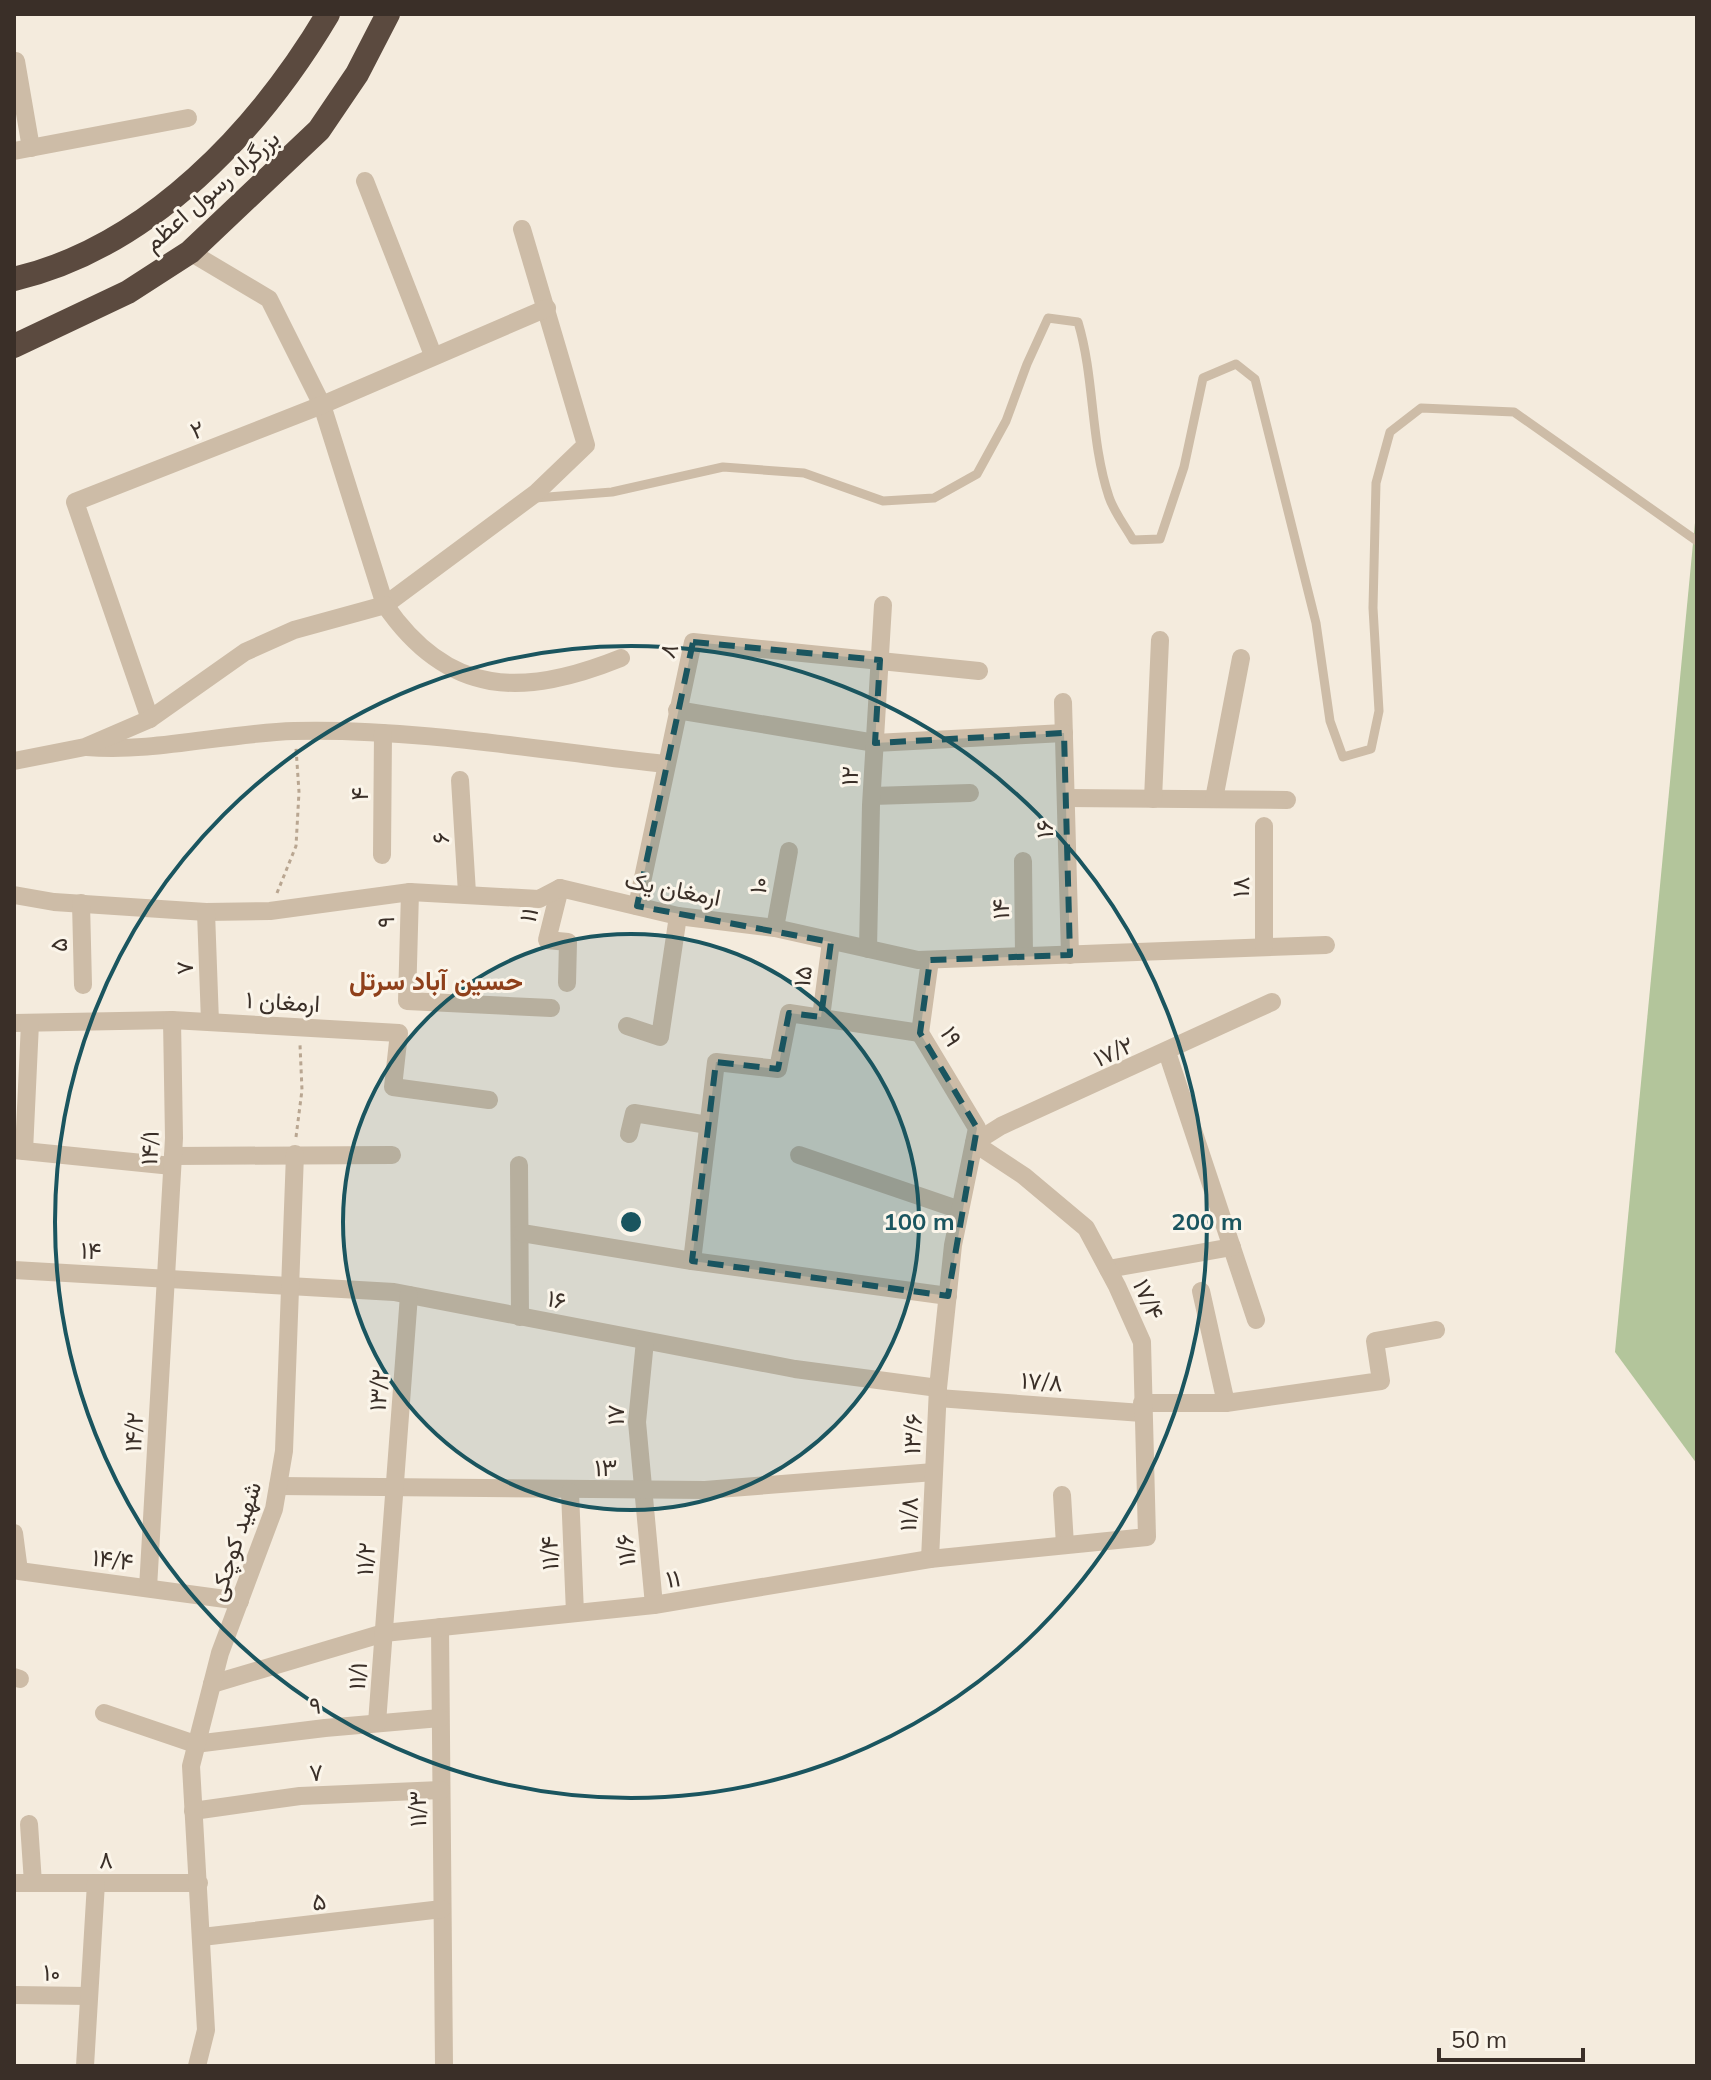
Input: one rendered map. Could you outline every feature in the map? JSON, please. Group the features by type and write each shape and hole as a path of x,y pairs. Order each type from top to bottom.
{"highway":[{"name":"بزرگراه رسول اعظم","path":"14,279 46,271 142,223 209,164 271,99 328,14"},
{"name":"بزرگراه رسول اعظم","path":"14,346 128,292 190,252 319,130 357,74 388,14"}],"street":[{"path":"16,61 22,149 188,118"},
{"path":"365,181 433,355"},
{"path":"14,761 85,747 150,719 245,652 294,630 385,605 528,499 586,445 522,229"},
{"path":"190,252 269,299 322,405 385,605 406,637 459,673 489,682 521,684 573,677 621,658"},
{"name":"۲","path":"150,719 75,502 322,405 547,308"},
{"name":"۱۲","path":"868,949 872,796 883,605"},
{"path":"1153,799 1160,640"},
{"name":"۸","path":"637,906 693,642 979,671"},
{"path":"1214,799 1241,658"},
{"name":"۱۶","path":"1063,702 1070,955"},
{"path":"677,710 875,743 1064,733"},
{"path":"85,747 116,750 207,737 295,731 383,733 665,764"},
{"name":"۴","path":"382,855 383,733"},
{"name":"۶","path":"460,780 467,893"},
{"path":"872,796 970,793"},
{"path":"1067,798 1287,800"},
{"name":"۱۸","path":"1264,826 1264,947"},
{"name":"۱۰","path":"775,928 789,851"},
{"name":"۱۴","path":"1023,861 1024,956"},
{"name":"ارمغان یک","path":"14,895 206,912 270,911 410,892 539,899 560,888 678,916 775,928 930,960 1326,945"},
{"name":"۱۱","path":"560,888 547,940 568,942 567,983"},
{"name":"۹","path":"410,892 407,1001 551,1008"},
{"name":"۵","path":"81,903 83,985"},
{"name":"۷","path":"206,912 210,1022"},
{"path":"627,1026 660,1037 678,916"},
{"name":"۱۵","path":"821,1017 831,942"},
{"name":"۱۹","path":"930,960 920,1033 976,1135"},
{"name":"۱۷/۲","path":"976,1135 1167,1052 1272,1002"},
{"path":"692,1261 716,1062 778,1069 789,1013 920,1033"},
{"name":"ارمغان ۱","path":"22,1023 172,1020 399,1033 393,1087 489,1100"},
{"name":"۱۴/۱","path":"165,1279 172,1161 172,1020"},
{"path":"22,1023 19,1151 172,1161 295,1154 392,1155"},
{"path":"1167,1052 1256,1320"},
{"path":"629,1134 634,1113 708,1125"},
{"name":"۱۳/۶","path":"934,1472 948,1296 960,1210 976,1135"},
{"name":"۱۷/۴","path":"976,1135 1086,1228 1142,1342 1147,1537"},
{"name":"شهید کوچکی","path":"197,2066 206,2030 191,1766 212,1684 274,1509 284,1451 295,1154"},
{"path":"799,1155 960,1210"},
{"path":"519,1165 522,1233 520,1317"},
{"path":"522,1233 692,1261 948,1296"},
{"path":"1108,1269 1232,1247"},
{"name":"۱۴","path":"14,1270 165,1279"},
{"name":"۱۶","path":"165,1279 409,1295 795,1369 938,1393"},
{"name":"۱۴/۲","path":"148,1588 165,1279"},
{"path":"1201,1291 1226,1403"},
{"name":"۱۳/۲","path":"394,1488 409,1295"},
{"name":"۱۷/۸","path":"938,1393 1142,1408 1226,1403 1381,1381 1375,1341 1436,1330"},
{"name":"۱۷","path":"643,1491 637,1422 645,1341"},
{"name":"۱۳","path":"278,1486 570,1492 705,1490 934,1472"},
{"name":"۱۱/۸","path":"930,1559 934,1472"},
{"name":"۱۱/۲","path":"384,1633 394,1488"},
{"name":"۱۱/۶","path":"643,1491 654,1605"},
{"name":"۱۱/۴","path":"570,1492 575,1613"},
{"path":"1062,1495 1065,1545"},
{"name":"۱۴/۴","path":"14,1533 19,1571 240,1601"},
{"name":"۱۱","path":"212,1684 384,1633 654,1605 930,1559 1147,1537"},
{"name":"۱۱/۳","path":"440,1627 444,2066"},
{"name":"۱۱/۱","path":"377,1723 384,1633"},
{"path":"104,1713 195,1744"},
{"name":"۹","path":"195,1744 440,1718"},
{"name":"۷","path":"193,1811 300,1796 441,1790"},
{"path":"29,1824 33,1883"},
{"name":"۸","path":"14,1883 199,1883"},
{"path":"85,2066 96,1883"},
{"name":"۵","path":"202,1937 442,1909"},
{"name":"۱۰","path":"14,1995 89,1996"}],"lane":[{"path":"528,499 612,492 723,467 804,473 883,501 934,498 977,474 1006,421 1048,318 1078,322 1089,358 1097,451 1110,500 1133,540 1160,539 1184,467 1203,378 1236,364 1255,379 1316,623 1330,721 1343,757 1371,749 1379,711 1373,608 1376,483 1390,432 1421,408 1514,412 1697,541"}],"path":[{"path":"270,911 296,846 299,792 295,731"},
{"path":"295,1154 302,1090 300,1025"}],"highlighted area":[{"path":"693,642 880,660 875,743 1064,733 1070,955 930,960 920,1033 977,1128 948,1296 692,1261 716,1062 778,1069 789,1013 821,1017 831,942 637,906"}],"green space":[{"path":"1697,502 1697,1464 1615,1352"}],"district":[{"name":"حسین آباد سرتل","path":"436,980"}]}
